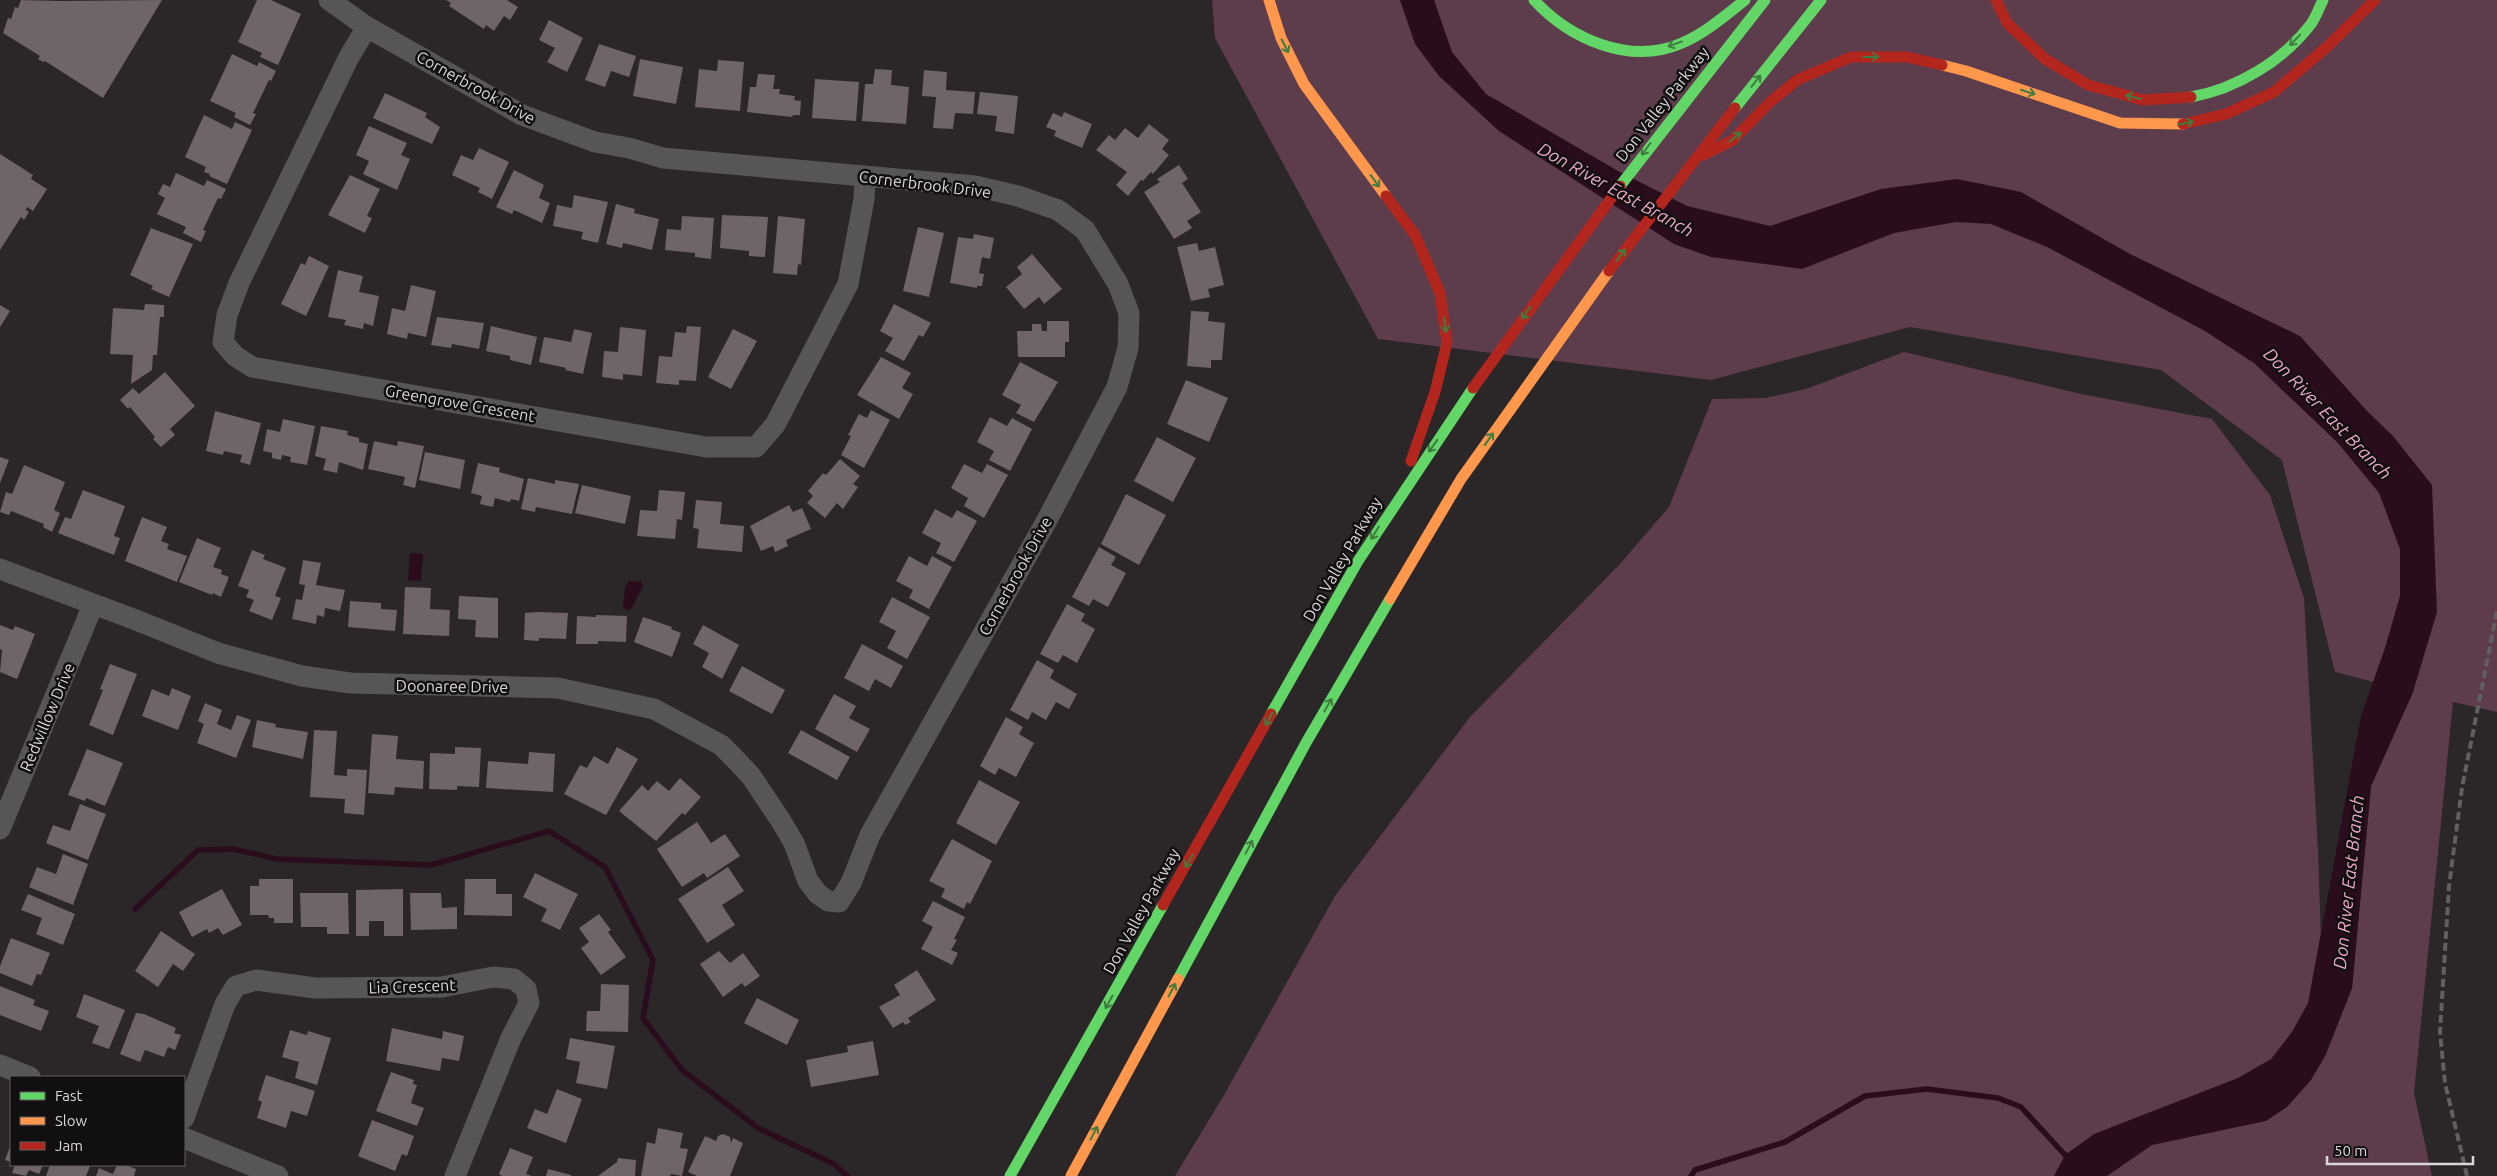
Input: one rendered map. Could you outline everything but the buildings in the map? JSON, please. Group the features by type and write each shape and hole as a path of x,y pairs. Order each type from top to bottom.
{"highway":[{"path":"1269,0 1281,38 1304,84 1415,235 1440,293 1448,343 1435,392 1401,491"},
{"path":"1534,0 1562,26 1584,37 1623,49 1643,50 1672,46 1697,35 1745,0"},
{"name":"Don Valley Parkway","path":"1010,1176 1358,561 1401,491 1554,273 1675,110 1765,0"},
{"path":"1071,1176 1307,741 1461,479 1592,294 1693,160 1821,0"},
{"path":"1996,0 2007,23 2045,59 2088,85 2143,100 2193,97 2244,80 2274,61 2311,24 2323,0"},
{"path":"1693,160 1733,140 1769,103 1798,80 1850,58 1907,57 1966,71 2120,123 2177,124 2226,114 2274,92 2328,46 2375,0"}],"street":[{"name":"Cornerbrook Drive","path":"329,0 367,27 522,115 595,142 629,148 663,158 975,186 1018,196 1058,210 1085,230 1118,284 1129,314 1128,348 1117,387 1046,520 870,835 851,883 838,902 828,901"},
{"name":"Greengrove Crescent","path":"367,27 340,75 239,283 229,308 223,342 235,356 252,367 706,447 756,447 775,425 844,293 862,208 865,176"},
{"name":"Doonaree Drive","path":"0,569 218,653 302,676 350,683 558,688 654,710 721,746 745,770 767,800 794,843 808,880 818,894 828,901"},
{"name":"Redwillow Drive","path":"0,829 93,605"},
{"name":"Lia Crescent","path":"185,1115 225,1004 236,986 256,980 315,988 442,988 493,977 514,979 526,989 529,1003 511,1038 455,1176"},
{"path":"0,1065 28,1076"},
{"path":"185,1138 278,1176"}],"shaded area":[{"path":"1212,0 2497,0 2497,712 2453,702 2414,1093 2432,1176 1175,1176 1224,1095 1335,896 1470,717 1619,565 1669,507 1712,399 1765,398 1806,389 1904,352 2081,394 2212,419 2270,495 2304,598 2318,851 2325,1057 2352,988 2371,786 2413,692 2335,672 2282,460 2161,370 1910,327 1711,380 1378,339 1215,38"}],"water":[{"name":"Don River East Branch","path":"1400,0 1434,0 1452,52 1486,94 1618,171 1687,206 1770,226 1881,189 1957,179 2021,192 2130,254 2300,336 2367,411 2393,436 2432,485 2437,612 2413,692 2371,786 2352,988 2324,1058 2311,1080 2287,1107 2266,1121 2152,1145 2107,1176 2054,1176 2065,1155 2094,1134 2238,1078 2271,1059 2292,1032 2308,1003 2361,716 2385,648 2400,596 2400,549 2379,493 2338,443 2254,363 2205,331 2047,247 1991,224 1956,222 1894,233 1802,269 1711,257 1674,244 1499,131 1439,76 1415,44"},
{"path":"410,553 423,554 421,581 408,580"},
{"path":"629,581 641,582 643,586 632,608 628,610 623,608 625,587"}],"waterway":[{"path":"135,909 198,850 233,849 277,859 431,865 549,831 605,867 653,960 643,1018 682,1070 758,1128 834,1164 847,1176"},
{"path":"1691,1176 1695,1170 1785,1142 1865,1096 1927,1089 1998,1098 2021,1107 2065,1155 2072,1159"}],"railway":[{"path":"2467,1176 2445,1083 2440,1032 2449,886 2462,788 2497,611"}],"traffic: fast":[{"path":"1534,0 1549,14 1583,37 1602,45 1622,50 1642,51 1662,49 1682,43 1715,24 1745,0"},
{"path":"1620,186 1765,0"},
{"path":"1735,108 1821,0"},
{"path":"2191,97 2208,93 2241,80 2273,61 2287,50 2311,24 2323,0"},
{"path":"1271,714 1358,561 1473,388"},
{"path":"1178,979 1307,741 1390,599"},
{"path":"1010,1176 1163,905"}],"traffic: slow":[{"path":"1269,0 1281,38 1304,84 1386,196"},
{"path":"1942,65 1966,71 2120,123 2183,124"},
{"path":"1390,599 1461,479 1609,271"},
{"path":"1071,1176 1178,979"}],"traffic: jam":[{"path":"1996,0 2007,23 2045,59 2088,85 2143,100 2191,97"},
{"path":"2183,124 2226,114 2274,92 2328,46 2375,0"},
{"path":"1703,155 1733,140 1769,103 1797,80 1851,57 1907,57 1942,65"},
{"path":"1609,271 1735,108"},
{"path":"1473,388 1620,186"},
{"path":"1386,196 1415,235 1440,293 1447,343 1435,392 1411,461"},
{"path":"1163,905 1271,714"}]}
